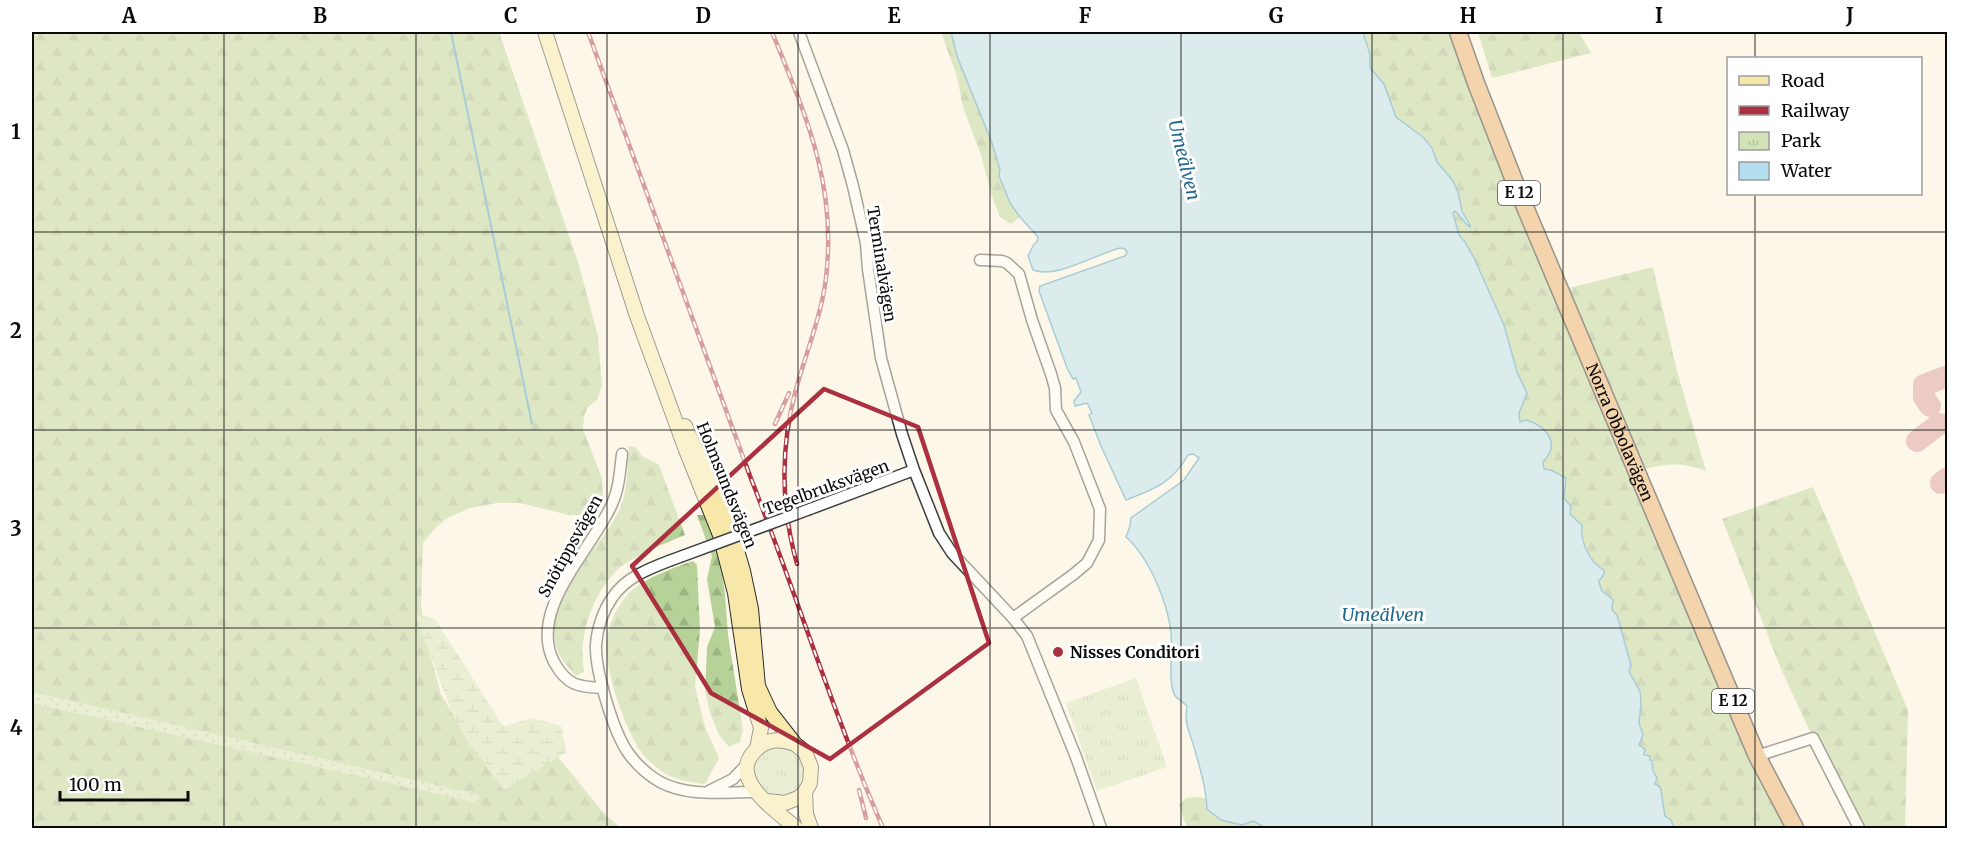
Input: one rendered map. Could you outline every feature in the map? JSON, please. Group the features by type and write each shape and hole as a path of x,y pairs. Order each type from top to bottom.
{"highway":[{"name":"Norra Obbolavägen","path":"1458,32 1513,178 1757,756 1795,828"}],"main road":[{"name":"Holmsundsvägen","path":"545,32 637,316 720,535 735,593 749,689 761,728 757,749 749,762"},
{"name":"Holmsundsvägen","path":"658,376 698,452 729,527 743,571 751,609 758,686 770,712 795,744 805,752 811,767 810,783 805,792 806,814 811,828"},
{"path":"757,749 775,740 785,740 795,744"},
{"path":"749,762 748,776 754,792 796,828"},
{"path":"766,801 784,803 798,798 805,792"}],"street":[{"name":"Terminalvägen","path":"799,32 843,150 861,217 881,358 914,470"},
{"path":"980,260 1002,261 1019,274 1055,388 1056,410 1074,442 1101,509 1099,540 1087,563 1013,618"},
{"name":"Snötippsvägen","path":"603,688 576,686 567,680 550,654 548,630 550,615 562,586 613,504 619,484 622,454"},
{"name":"Tegelbruksvägen","path":"754,792 685,791 671,787 646,773 636,763 621,741 599,674 596,644 604,612 613,597 627,582 649,569 914,470 939,533 952,553 1028,636 1101,828"},
{"path":"1757,756 1813,738 1859,828"},
{"path":"707,792 733,779 749,762"}],"highlighted area":[{"path":"824,389 918,427 989,643 830,759 711,693 632,566"}],"green space":[{"path":"32,32 499,32 578,262 598,336 602,386 597,400 588,407 584,416 583,429 602,478 603,499 589,515 569,515 520,503 497,503 470,508 449,517 436,527 423,543 421,606 427,644 441,694 452,713 552,752 602,811 621,828 32,828 32,703 478,803 479,795 32,692"},
{"path":"941,32 951,32 957,56 992,143 1000,170 999,176 1010,203 1020,217 1011,224 1000,217 990,190 981,155 963,107 957,77"},
{"path":"1364,32 1458,32 1561,290 1653,267 1677,371 1706,471 1672,465 1637,471 1795,828 1674,828 1669,818 1665,817 1660,787 1655,785 1653,769 1639,745 1641,736 1638,690 1629,672 1625,643 1612,610 1612,603 1604,593 1599,581 1604,570 1590,556 1583,538 1582,525 1570,514 1565,494 1567,481 1564,476 1544,469 1543,462 1548,457 1540,425 1527,420 1520,423 1519,413 1527,393 1517,372 1504,325 1474,258 1459,235 1453,213 1455,210 1462,216 1467,226 1458,192 1424,138 1396,117 1370,67 1370,54"},
{"path":"1478,32 1579,32 1591,53 1492,78"},
{"path":"629,446 635,447 642,456 659,465 685,535 629,562 615,572 607,582 588,619 583,645 584,672 576,676 561,658 554,637 555,617 572,579 621,506 626,485"},
{"path":"1813,487 1908,710 1905,828 1859,828 1781,669 1722,519"},
{"path":"697,515 706,515 719,550 728,635 743,730 740,742 729,747 719,735 710,713 705,691 707,647 715,627 707,579 712,556"},
{"path":"693,561 697,565 700,630 695,687 705,727 719,758 705,784 671,777 644,756 630,733 617,700 606,651 612,621 628,594 649,579"},
{"path":"415,614 435,619 503,726 533,718 561,726 567,752 504,790 468,742 452,713"},
{"path":"1136,678 1167,767 1097,791 1066,703"},
{"path":"32,692 479,795 478,804 32,703"},
{"path":"774,748 784,748 796,755 803,767 803,777 796,789 784,796 774,796 759,785 755,777 755,767 766,752"},
{"path":"1186,798 1207,799 1207,810 1221,820 1242,825 1253,821 1266,828 1187,828 1179,805"}],"water":[{"name":"Umeälven","path":"951,32 1364,32 1370,54 1370,68 1384,84 1396,117 1424,138 1458,192 1462,211 1470,225 1470,227 1455,211 1453,213 1459,235 1474,258 1504,325 1517,372 1527,393 1519,413 1520,422 1527,420 1534,423 1549,437 1551,449 1543,462 1544,469 1566,478 1564,498 1571,506 1570,514 1582,525 1582,538 1590,556 1604,570 1599,581 1600,586 1602,591 1613,600 1612,610 1617,615 1631,665 1629,672 1640,691 1639,723 1643,735 1639,745 1645,749 1644,755 1650,756 1657,778 1655,784 1660,787 1665,816 1671,820 1674,828 1266,828 1253,821 1242,825 1221,820 1207,809 1202,778 1187,722 1187,706 1173,692 1171,633 1166,608 1150,568 1126,537 1131,518 1184,480 1199,458 1193,454 1188,455 1169,479 1126,500 1101,446 1089,415 1092,413 1087,403 1075,406 1074,401 1081,392 1076,378 1073,379 1067,368 1039,291 1040,286 1125,256 1127,252 1120,248 1065,269 1043,272 1033,270 1028,256 1038,237 1010,203 999,176 1000,170 992,143 957,56"}],"waterway":[{"path":"451,32 532,424"}],"taxiway":[{"path":"1930,406 1924,397 1924,385 1948,376"},
{"path":"1917,441 1939,424"},
{"path":"1941,483 1948,478"}],"railway":[{"path":"588,32 831,697 883,828"},
{"path":"772,32 816,151 827,212 828,244 824,293 795,393 785,458 785,500 797,564"},
{"path":"775,424 789,393"},
{"path":"859,790 866,818"}],"place":[{"name":"Nisses Conditori","path":"1058,652"}]}
